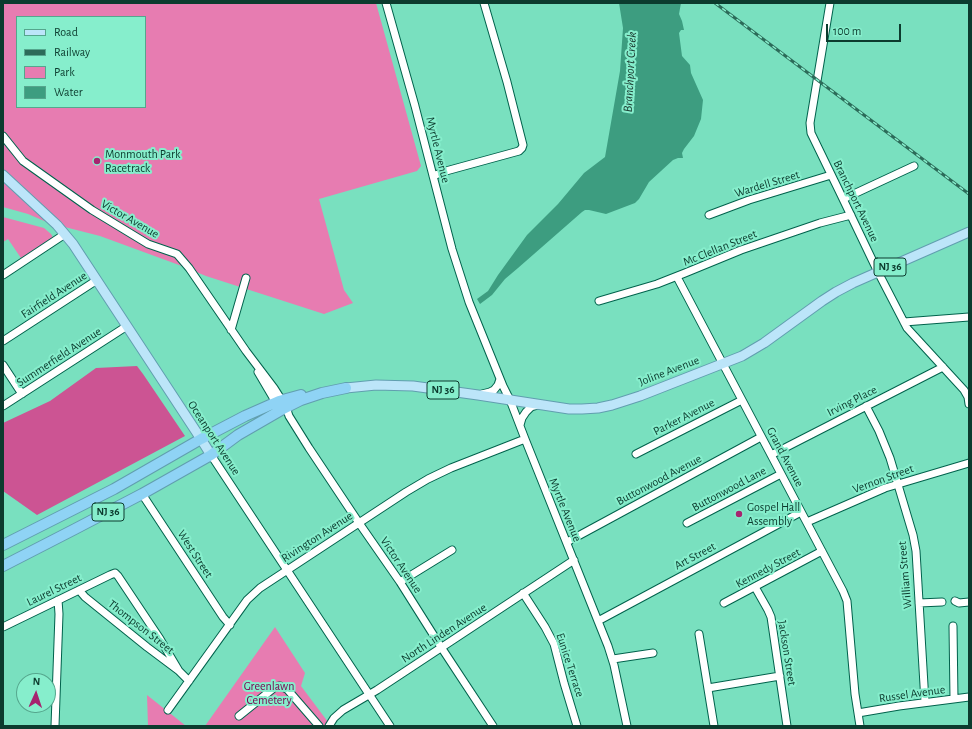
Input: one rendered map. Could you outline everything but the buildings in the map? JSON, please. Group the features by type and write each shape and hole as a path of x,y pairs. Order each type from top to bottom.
{"highway":[{"name":"NJ 36","path":"3,545 114,489 201,439 245,416 283,407 316,395 346,388"},
{"name":"NJ 36","path":"3,566 75,530 211,455 283,407"}],"main road":[{"name":"Oceanport Avenue","path":"3,176 57,224 73,244 211,455"},
{"name":"Joline Avenue","path":"346,388 370,385 420,387 569,409 598,408 612,405 640,396 742,356 764,344 836,292 853,283 969,232"}],"street":[{"name":"Myrtle Avenue","path":"386,3 415,106 452,249 470,306 510,400 608,646 613,660 627,726"},
{"path":"433,176 519,151 523,145 507,82 484,3"},
{"name":"Branchport Avenue","path":"830,3 814,94 810,122 811,133 878,272 907,328 964,390 968,397 969,404"},
{"name":"Victor Avenue","path":"3,136 23,161 92,210 148,244 177,254 189,268 232,333 274,388 283,407 494,726"},
{"path":"843,198 914,166"},
{"name":"Wardell Street","path":"709,215 749,200 831,175"},
{"name":"Mc Clellan Street","path":"599,301 677,277 741,250 820,223 851,215"},
{"path":"3,275 65,234"},
{"name":"Grand Avenue","path":"677,277 846,598 854,687 860,726"},
{"path":"232,333 246,278"},
{"name":"Fairfield Avenue","path":"3,341 97,280"},
{"path":"904,322 969,316"},
{"name":"Summerfield Avenue","path":"3,406 127,326"},
{"path":"3,365 22,394"},
{"name":"Irving Place","path":"771,455 943,367"},
{"path":"479,395 494,390 500,379"},
{"name":"Parker Avenue","path":"636,454 742,400"},
{"path":"520,425 526,412 531,407 540,404"},
{"name":"William Street","path":"866,406 879,431 890,458 913,535 916,551 925,702"},
{"name":"Buttonwood Avenue","path":"567,542 761,437"},
{"name":"Rivington Avenue","path":"168,710 247,600 254,593 406,492 456,465 525,439"},
{"name":"Oceanport Avenue","path":"211,455 390,726"},
{"name":"Vernon Street","path":"807,522 897,484 969,463"},
{"name":"Buttonwood Lane","path":"687,523 781,474"},
{"name":"West Street","path":"142,494 223,617 230,625"},
{"name":"Art Street","path":"598,621 801,512"},
{"path":"400,582 452,550"},
{"name":"Kennedy Street","path":"724,603 822,551"},
{"name":"North Linden Avenue","path":"329,726 338,714 574,560"},
{"name":"Laurel Street","path":"3,627 110,574 115,573 167,650 179,671"},
{"name":"Jackson Street","path":"754,587 771,617 788,726"},
{"name":"Thompson Street","path":"79,590 85,597 179,671 189,681"},
{"name":"Eunice Terrace","path":"523,593 554,644 577,726"},
{"path":"55,726 59,614 58,600"},
{"path":"955,601 969,602"},
{"path":"919,603 942,602"},
{"path":"953,626 954,699"},
{"path":"699,634 714,726"},
{"path":"613,660 653,653"},
{"path":"708,688 780,676"},
{"path":"239,716 275,687 280,686 287,689 319,726"},
{"name":"Russel Avenue","path":"858,713 925,702 969,697"}],"green space":[{"path":"3,3 376,3 421,166 417,171 319,199 344,290 353,303 324,314 206,276 100,236 49,223 28,214 3,207"},
{"path":"3,217 44,228 51,234 55,241 23,261 8,239 3,242"},
{"name":"Greenlawn Cemetery","path":"275,627 305,673 301,686 331,726 205,726"},
{"path":"147,695 186,726 148,726"}],"shaded area":[{"path":"137,366 185,436 37,515 3,491 3,423 50,401 96,368"}],"water":[{"name":"Branchport Creek","path":"619,3 681,3 679,14 684,30 681,30 679,33 682,56 690,65 691,73 703,100 701,119 694,136 682,153 683,158 673,160 649,182 635,203 606,214 585,210 505,279 492,295 480,304 477,299 488,291 527,235 558,204 584,173 605,157 620,71 623,28"}],"railway":[{"path":"715,3 969,194"}],"place":[{"name":"Monmouth Park Racetrack","path":"97,161"},
{"name":"Gospel Hall Assembly","path":"739,514"}]}
